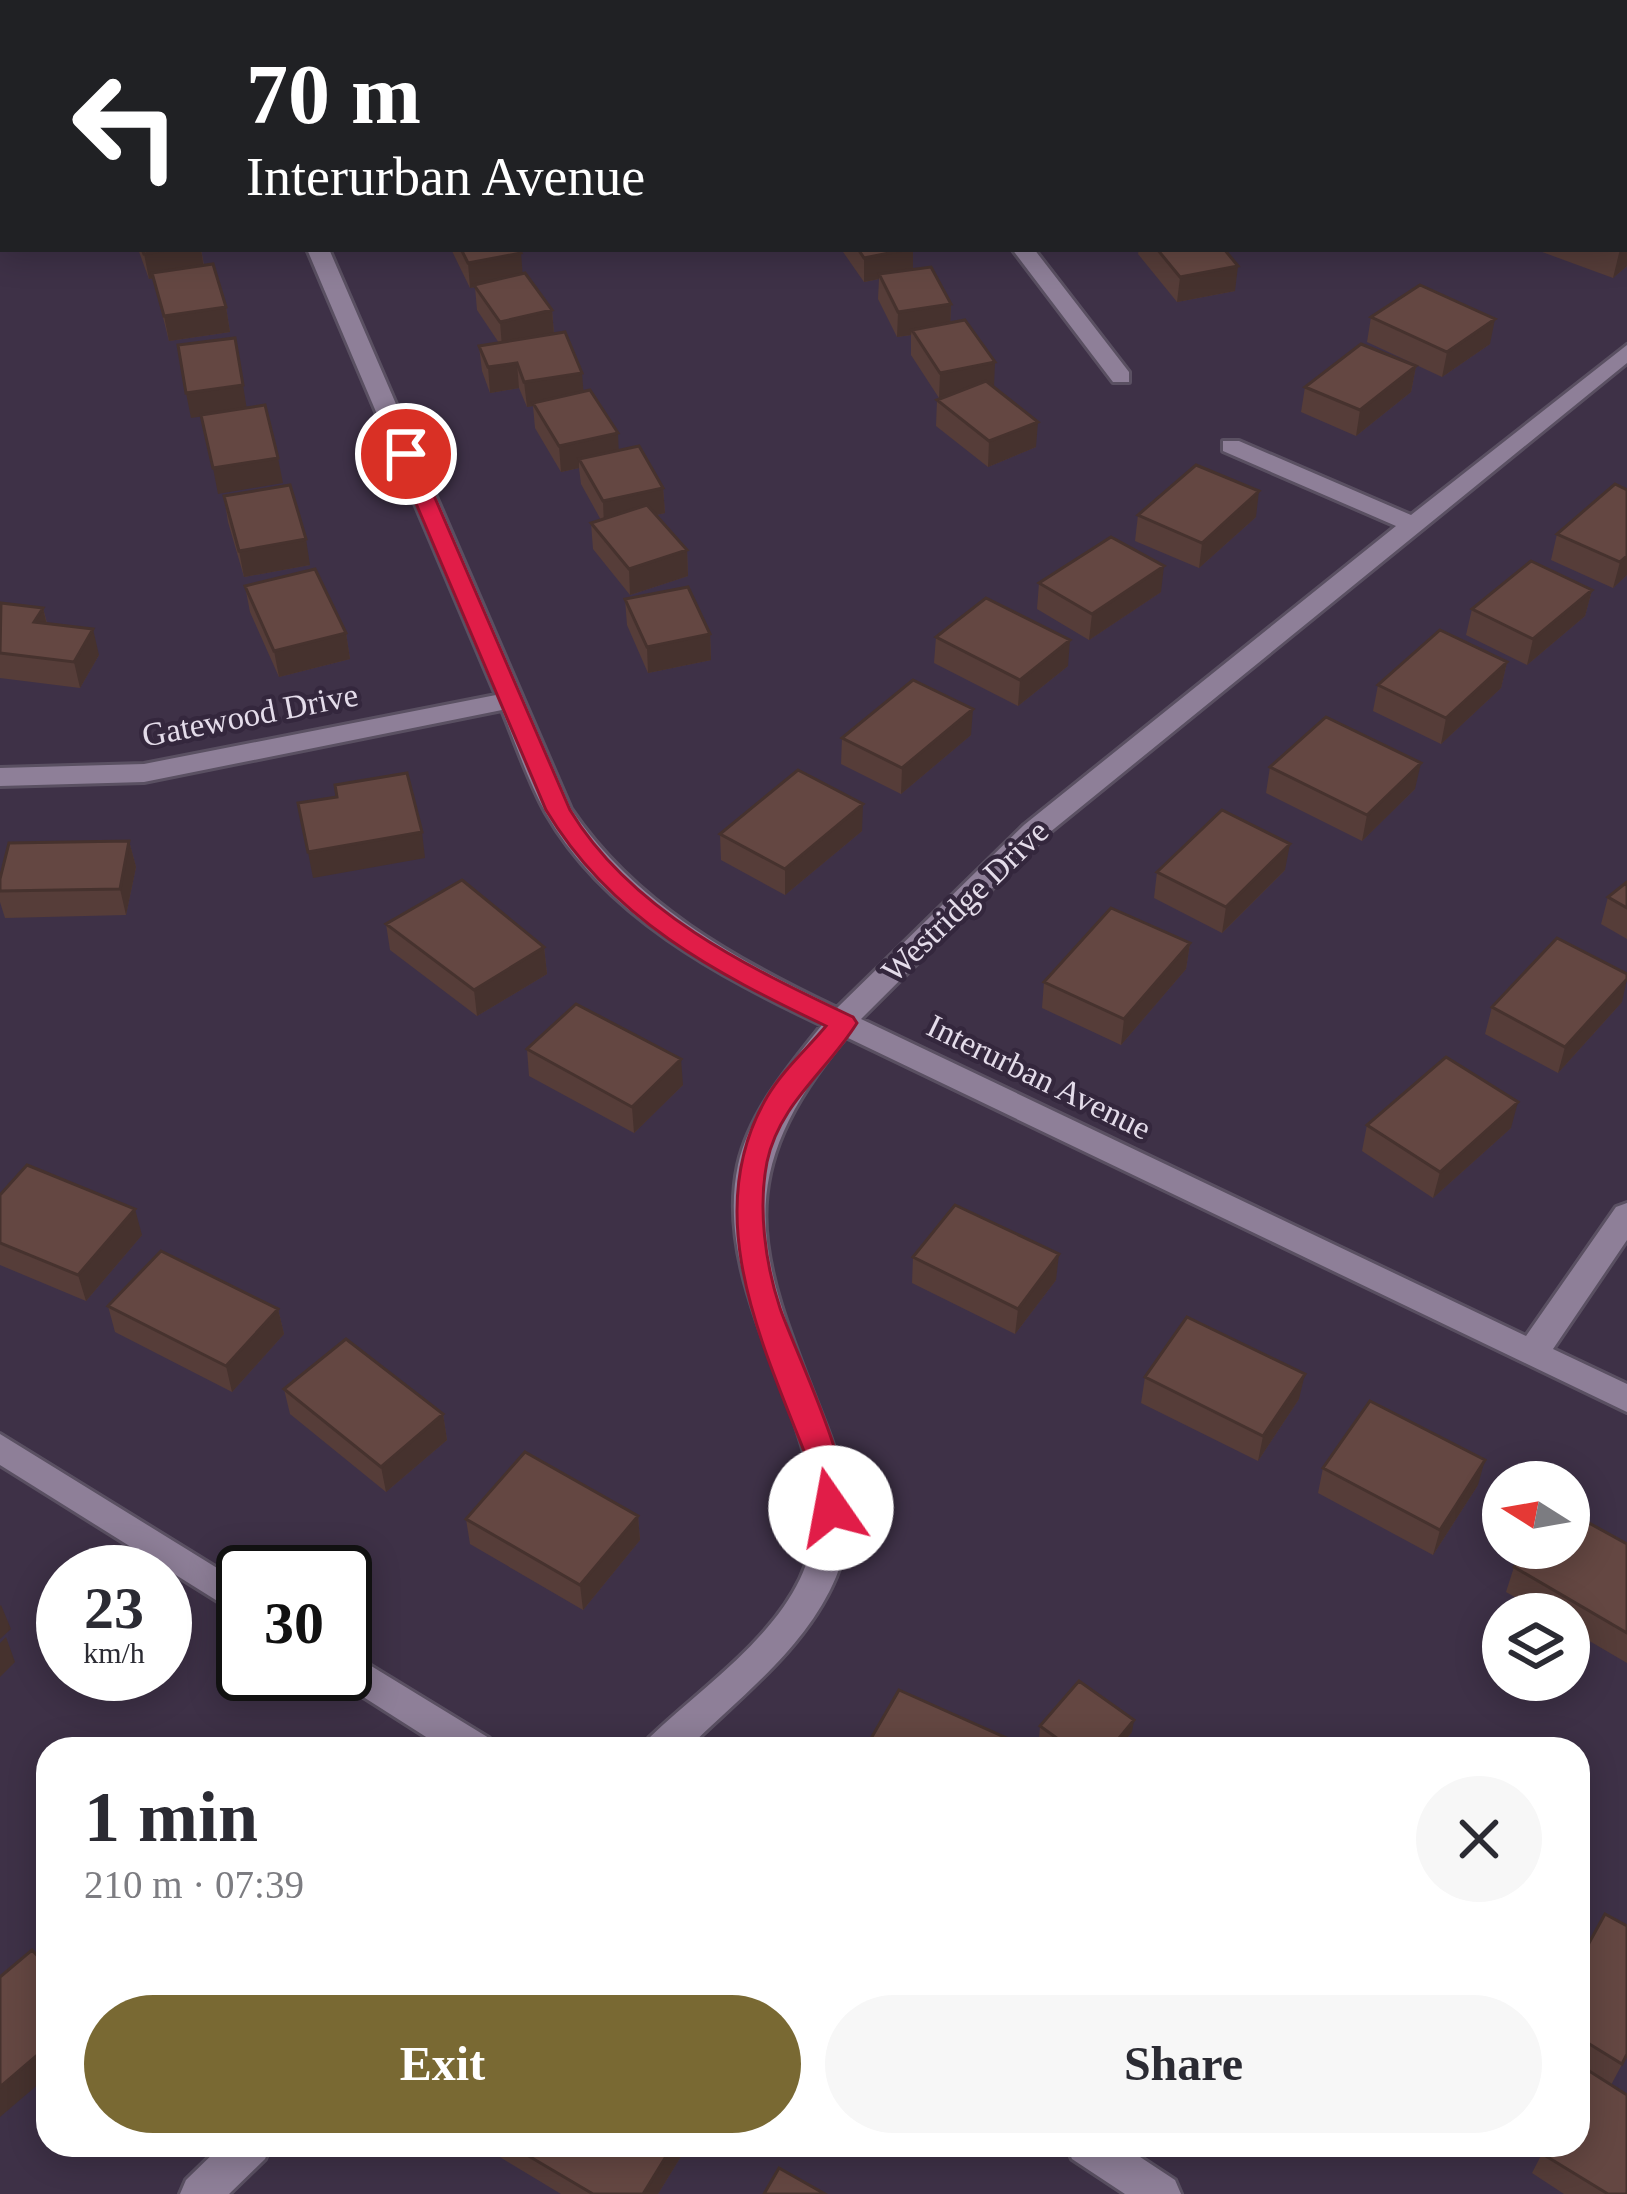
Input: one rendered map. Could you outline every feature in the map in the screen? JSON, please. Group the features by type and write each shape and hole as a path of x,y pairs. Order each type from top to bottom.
{"street":[{"name":"Interurban Avenue","path":"319,252 558,810 577,842 624,895 749,978 1627,1399"},
{"path":"1025,252 1121,377"},
{"name":"Westridge Drive","path":"674,1737 793,1620 820,1573 832,1533 831,1482 764,1304 748,1213 754,1159 779,1100 944,915 1034,831 1627,352"},
{"path":"1231,446 1412,524"},
{"name":"Gatewood Drive","path":"0,777 144,773 511,700"},
{"path":"1532,1354 1627,1215"},
{"path":"0,1448 216,1585"},
{"path":"372,1683 457,1737"},
{"path":"200,2194 239,2157"},
{"path":"1104,2157 1161,2194"}],"building":[{"path":"462,252 521,253 468,263"},
{"path":"860,252 894,252 864,258"},
{"path":"1159,252 1226,252 1238,266 1180,277"},
{"path":"213,264 226,307 164,316 152,273"},
{"path":"931,267 951,304 898,312 879,274"},
{"path":"525,273 552,310 500,322 474,285"},
{"path":"1420,285 1495,319 1447,352 1371,317"},
{"path":"965,320 995,362 940,373 912,330"},
{"path":"565,332 582,373 524,382 517,363 488,367 479,346"},
{"path":"235,338 243,385 186,393 178,345"},
{"path":"1361,344 1416,366 1360,410 1305,387"},
{"path":"986,381 1038,422 989,441 937,400"},
{"path":"590,390 618,433 559,446 533,403"},
{"path":"265,405 278,458 213,468 201,415"},
{"path":"639,446 663,488 603,501 579,459"},
{"path":"1196,465 1259,491 1202,543 1138,515"},
{"path":"1615,484 1627,490 1627,556 1620,562 1557,534"},
{"path":"290,485 306,539 239,551 224,496"},
{"path":"647,505 687,550 629,569 591,523"},
{"path":"1111,537 1164,566 1092,614 1039,583"},
{"path":"1531,561 1592,590 1533,639 1472,609"},
{"path":"315,569 346,633 274,651 245,586"},
{"path":"688,587 710,634 647,647 625,599"},
{"path":"986,598 1070,640 1020,680 936,637"},
{"path":"1,603 43,608 34,622 93,629 74,662 0,653"},
{"path":"1440,630 1507,662 1446,718 1378,685"},
{"path":"913,680 973,709 902,768 842,738"},
{"path":"1326,717 1421,763 1367,815 1270,767"},
{"path":"798,770 863,804 785,869 720,834"},
{"path":"407,773 422,832 308,852 298,803 337,797 335,785"},
{"path":"1222,810 1290,844 1226,907 1157,872"},
{"path":"129,841 120,889 0,891 9,843"},
{"path":"462,880 544,947 474,990 386,924"},
{"path":"1627,882 1627,908 1608,897"},
{"path":"1111,908 1190,943 1124,1019 1044,982"},
{"path":"1557,938 1627,974 1565,1047 1492,1007"},
{"path":"576,1004 681,1059 632,1107 527,1049"},
{"path":"1446,1057 1518,1102 1440,1172 1367,1125"},
{"path":"27,1165 135,1209 78,1275 0,1243 0,1195"},
{"path":"955,1205 1059,1254 1018,1309 913,1257"},
{"path":"161,1251 278,1309 226,1366 108,1306"},
{"path":"1187,1317 1305,1374 1263,1436 1145,1377"},
{"path":"346,1339 443,1414 381,1467 284,1389"},
{"path":"1370,1401 1485,1460 1440,1530 1323,1468"},
{"path":"525,1452 638,1516 580,1585 466,1519"},
{"path":"1590,1524 1627,1544 1627,1633 1590,1611 1590,1593 1559,1593 1517,1569 1590,1569"},
{"path":"1079,1681 1134,1720 1120,1737 1055,1737 1040,1726"},
{"path":"899,1690 1004,1737 872,1737"},
{"path":"1605,1914 1627,1926 1627,2054 1622,2064 1590,2044 1590,1941"},
{"path":"32,1950 36,1954 36,2056 0,2087 0,1977"},
{"path":"1590,2072 1627,2095 1627,2194 1608,2194 1548,2157 1590,2157"},
{"path":"530,2157 666,2157 643,2194 593,2194"},
{"path":"779,2168 825,2194 764,2194"}],"route":[{"path":"406,454 558,810 577,842 624,895 749,978 843,1023 779,1100 754,1159 748,1213 764,1304 831,1482 831,1508"}]}
